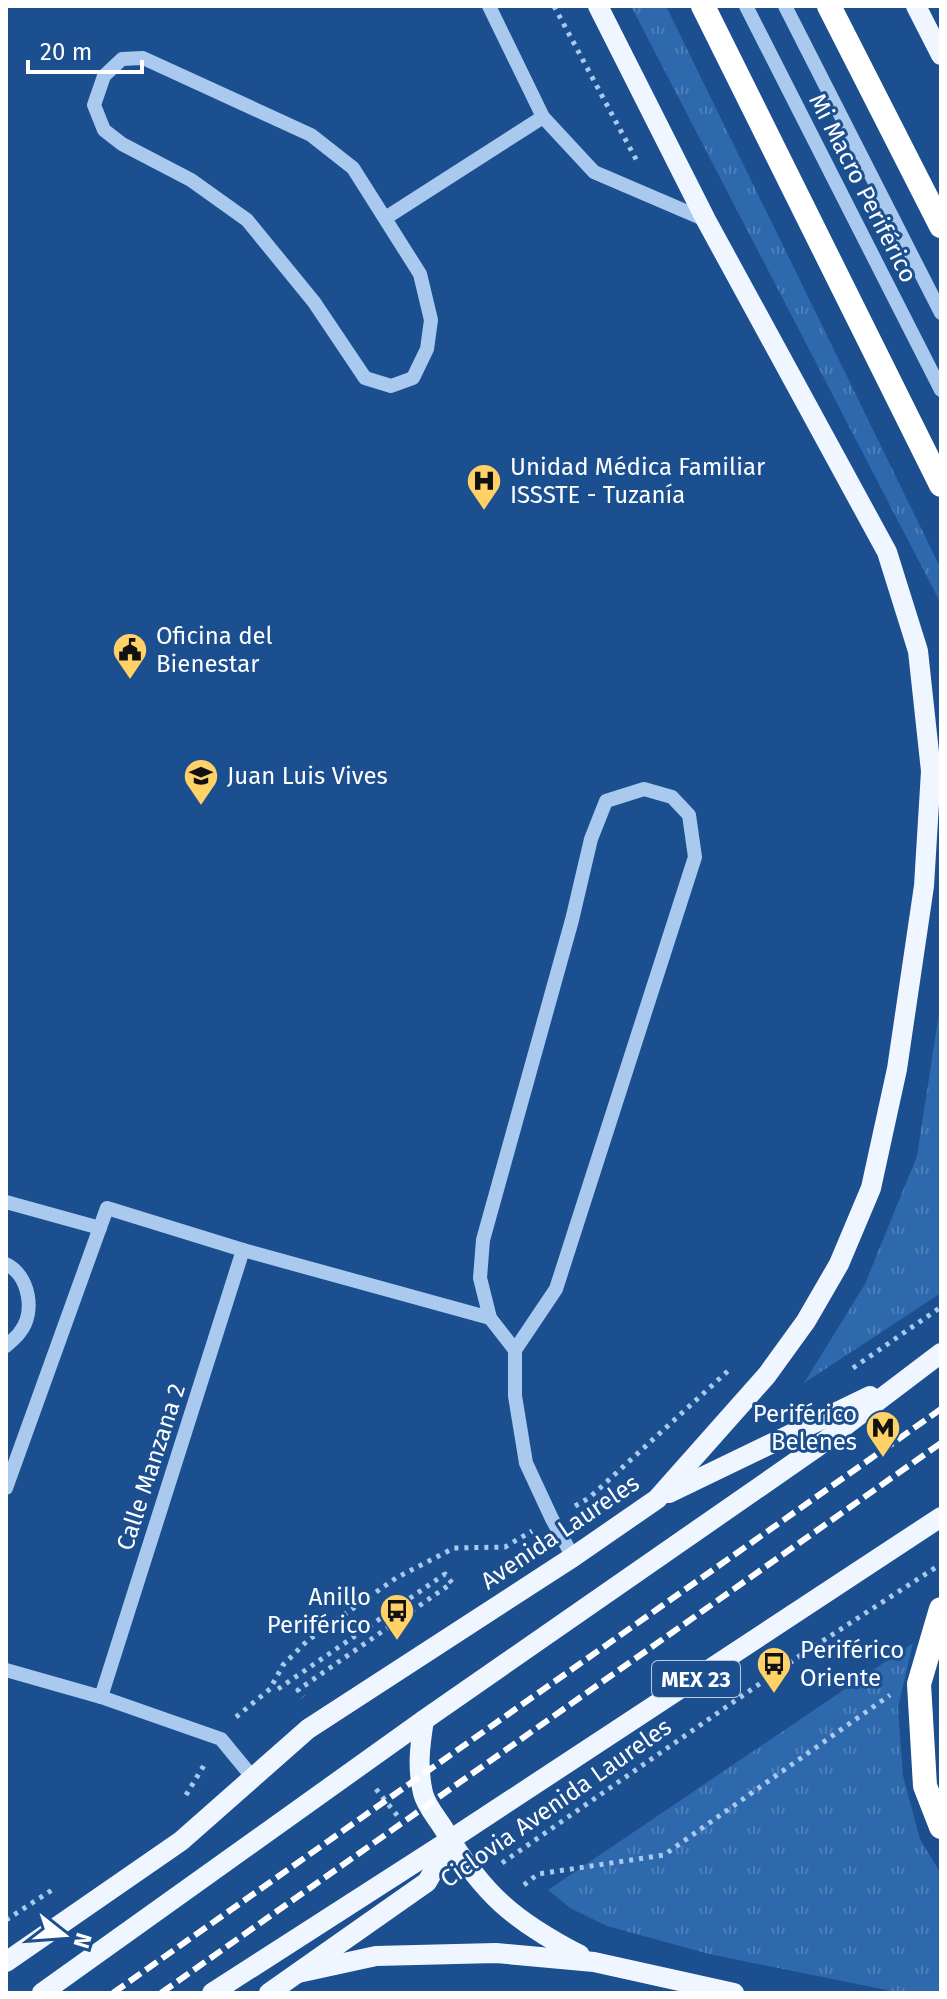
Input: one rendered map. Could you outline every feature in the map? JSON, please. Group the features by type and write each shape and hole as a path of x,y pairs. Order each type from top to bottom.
{"highway":[{"path":"703,6 941,485"},
{"path":"829,6 941,226"},
{"path":"941,1609 919,1684 925,1786 941,1827"}],"main road":[{"name":"Avenida Laureles","path":"6,1962 181,1841 308,1729 657,1499 767,1375 806,1321 839,1264 871,1188 897,1069 924,886 931,771 918,651 887,552 706,220 598,6"},
{"path":"916,6 941,55"},
{"path":"42,1993 424,1720 817,1447 941,1353"},
{"path":"657,1499 903,1380"},
{"name":"MEX 23","path":"212,1993 941,1517"},
{"path":"424,1720 418,1759 424,1797 477,1880 538,1934 594,1962"},
{"path":"269,1993 427,1882 450,1840"},
{"path":"298,1973 376,1956 496,1953 594,1962 734,1993"}],"street":[{"path":"489,6 543,117 594,172 706,220"},
{"name":"Mi Macro Periférico","path":"746,6 941,390"},
{"name":"Mi Macro Periférico","path":"785,6 941,313"},
{"path":"143,58 311,135 353,168 387,217 420,274 431,320 427,349 413,378 391,386 365,378 314,302 247,220 191,180 122,144 104,130 94,105 104,76 122,59 143,58"},
{"path":"387,217 543,117"},
{"path":"515,1350 490,1318 480,1278 483,1240 572,920 591,839 606,801 644,789 672,797 689,815 695,857 556,1289 515,1350 515,1396 526,1463 573,1557"},
{"path":"6,1202 100,1228"},
{"path":"6,1488 107,1208 243,1250 490,1318"},
{"name":"Calle Manzana 2","path":"101,1697 243,1250"},
{"path":"6,1264 11,1265 25,1284 29,1308 22,1331 6,1346"},
{"path":"6,1670 101,1697 221,1739 253,1778"}],"path":[{"path":"841,1377 941,1307"},
{"name":"Ciclovia Avenida Laureles","path":"477,1880 801,1655 941,1564"},
{"path":"278,1689 445,1574 452,1583 298,1690 308,1702"},
{"path":"514,1893 538,1874 664,1855 891,1694"},
{"path":"374,1787 403,1823"}],"green space":[{"path":"631,6 666,6 941,569 941,612 938,598"},
{"path":"941,1000 941,1293 804,1383 865,1284 917,1156"},
{"path":"913,1643 898,1707 903,1776 920,1839 941,1874 941,1993 901,1993 709,1954 607,1926 570,1908 548,1890"}],"railway":[{"path":"113,1993 941,1409"},
{"path":"161,1993 941,1443"}],"place":[{"name":"Unidad Médica Familiar ISSSTE - Tuzanía","path":"484,512"},
{"name":"Oficina del Bienestar","path":"130,681"},
{"name":"Juan Luis Vives","path":"201,807"},
{"name":"Periférico Belenes","path":"883,1459"},
{"name":"Anillo Periférico","path":"397,1642"},
{"name":"Periférico Oriente","path":"774,1695"}]}
